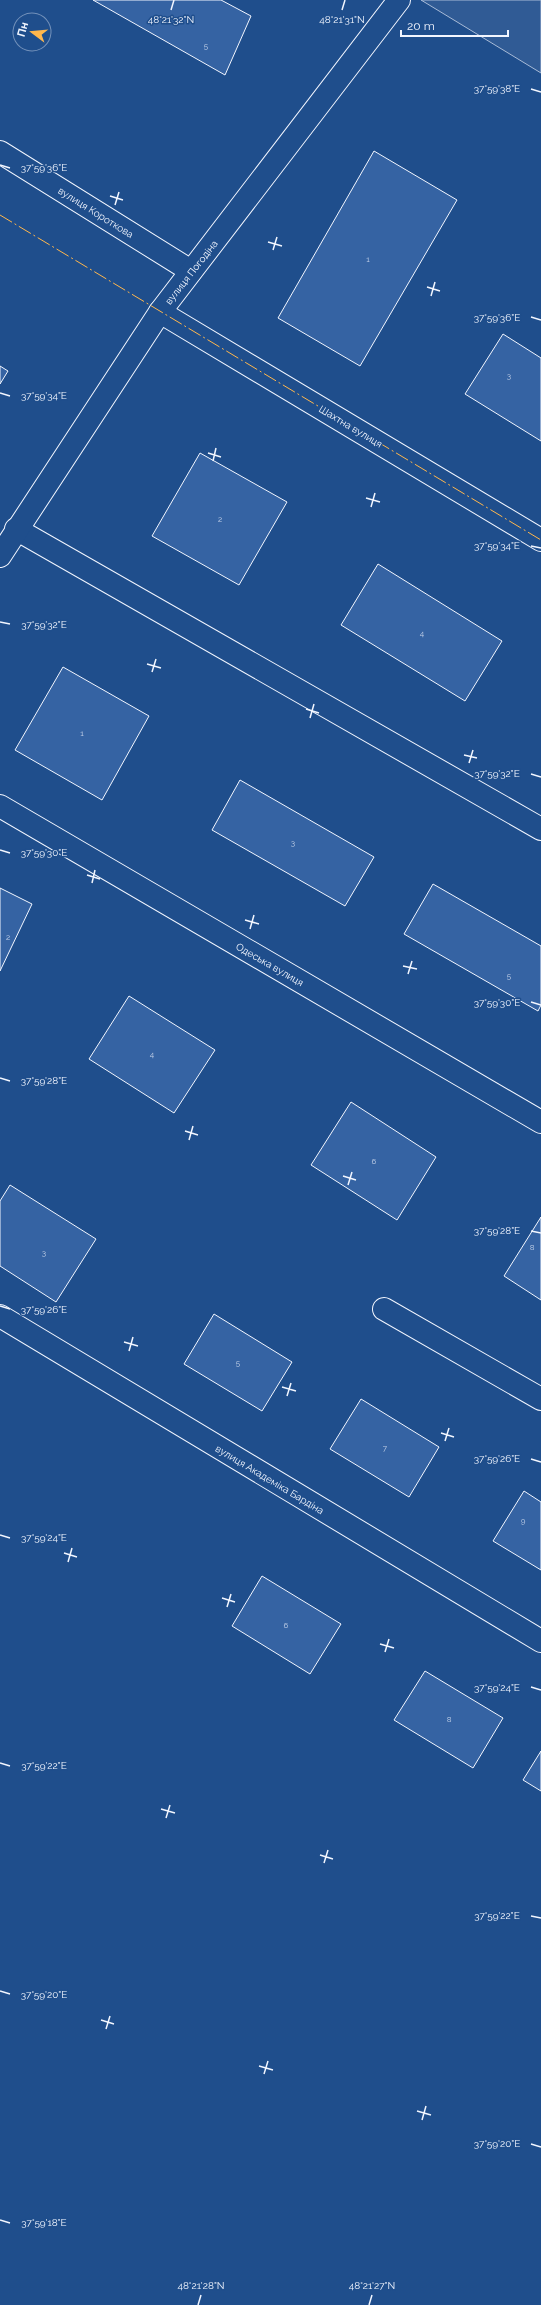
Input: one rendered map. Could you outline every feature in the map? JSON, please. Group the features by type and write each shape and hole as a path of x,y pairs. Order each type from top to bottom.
{"street":[{"name":"вулиця Погодіна","path":"0,556 160,312 398,0"},
{"name":"вулиця Короткова","path":"0,152 191,271"},
{"name":"Шахтна вулиця","path":"160,312 541,540"},
{"path":"16,530 541,829"},
{"name":"Одеська вулиця","path":"0,806 541,1122"},
{"path":"384,1309 541,1399"},
{"name":"вулиця Академіка Бардіна","path":"0,1316 541,1641"}],"shaded area":[{"path":"421,0 541,0 541,73"}],"building":[{"path":"93,0 221,0 251,16 225,75"},
{"path":"374,151 457,200 360,366 278,318"},
{"path":"503,334 541,358 541,441 465,394"},
{"path":"0,366 8,371 0,384"},
{"path":"200,453 287,502 239,585 152,536"},
{"path":"378,564 502,641 465,701 341,625"},
{"path":"63,667 149,716 102,800 15,750"},
{"path":"240,780 374,857 345,906 212,830"},
{"path":"433,884 541,946 541,1005 538,1011 404,934"},
{"path":"0,888 32,904 0,971"},
{"path":"129,996 215,1050 174,1113 89,1059"},
{"path":"351,1102 436,1157 397,1220 311,1165"},
{"path":"10,1185 96,1239 56,1302 0,1266 0,1201"},
{"path":"541,1217 541,1300 504,1276"},
{"path":"214,1314 292,1362 262,1411 184,1364"},
{"path":"361,1399 439,1447 409,1497 330,1449"},
{"path":"524,1491 541,1502 541,1570 493,1541"},
{"path":"262,1576 341,1624 310,1674 232,1626"},
{"path":"425,1671 503,1718 473,1768 394,1720"},
{"path":"541,1751 541,1791 523,1780"}],"power":[{"path":"0,215 541,540"}]}
